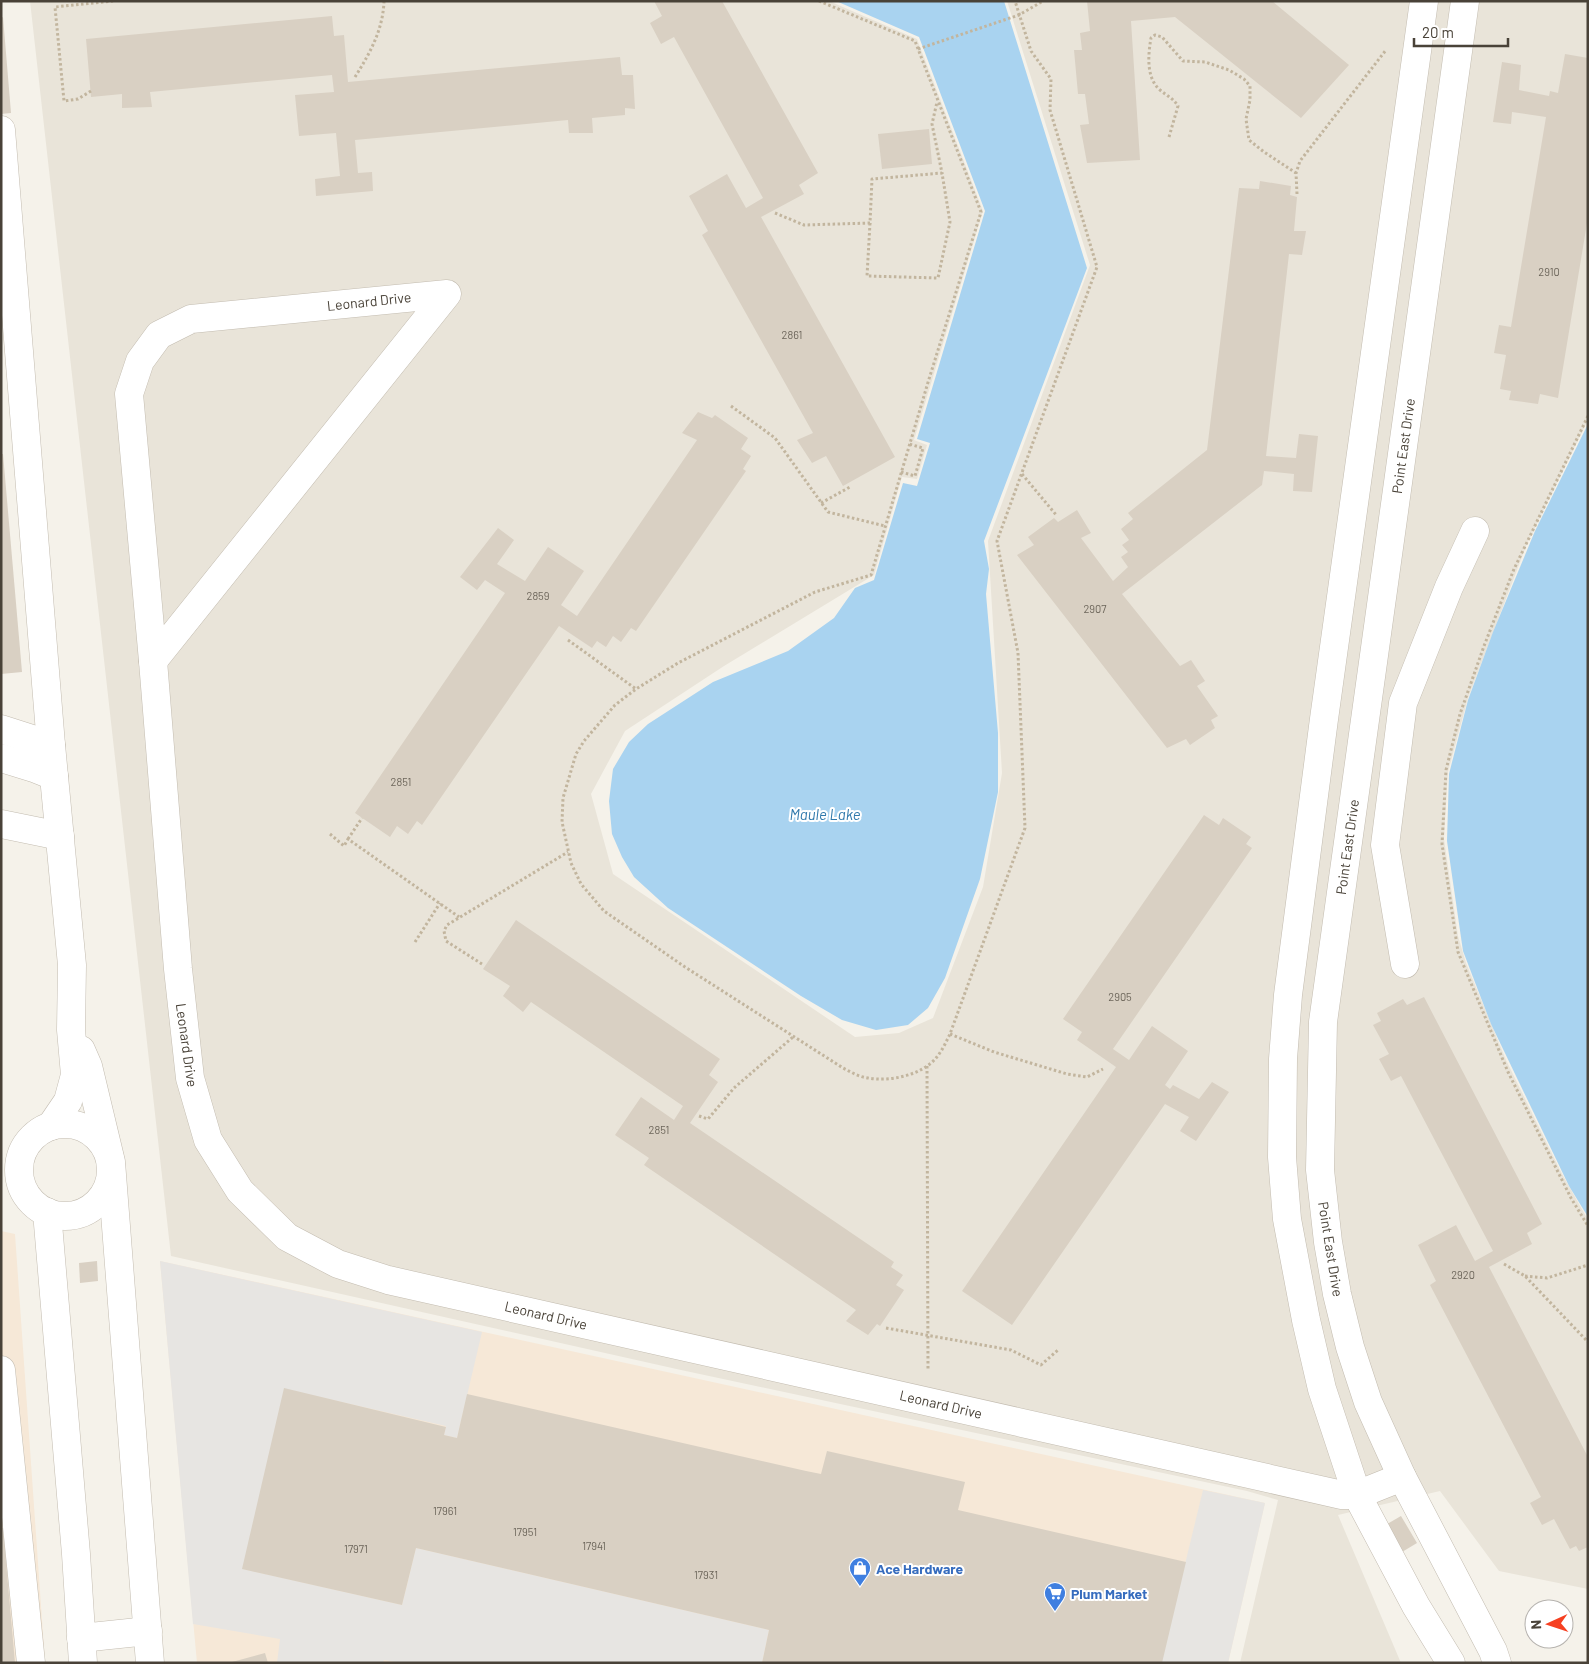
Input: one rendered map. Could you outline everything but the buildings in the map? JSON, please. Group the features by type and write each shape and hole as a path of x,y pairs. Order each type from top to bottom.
{"street":[{"path":"1424,1 1335,640 1288,995 1283,1059 1282,1157 1284,1192 1292,1249 1306,1320 1321,1384 1357,1495 1416,1606 1450,1663"},
{"name":"Point East Drive","path":"1465,1 1323,1022 1320,1170 1328,1242 1337,1294 1350,1347 1368,1402 1402,1477 1493,1651 1497,1663"},
{"path":"1417,59 1456,68"},
{"path":"1,130 51,745 72,965 71,1030 75,1075 68,1101 51,1126"},
{"name":"Leonard Drive","path":"153,662 448,294 191,319 160,335 140,361 129,394 177,959 190,1078 208,1140 240,1190 287,1237 338,1264 388,1280 1342,1495 1357,1495 1402,1477"},
{"path":"1377,343 1416,348"},
{"path":"1405,964 1385,845 1403,703 1475,531"},
{"path":"1335,640 1375,646"},
{"path":"1366,715 1403,703"},
{"path":"1,729 51,745"},
{"path":"1,758 54,776"},
{"path":"1,824 60,836"},
{"path":"1299,915 1337,920"},
{"path":"71,1030 88,1066 111,1162 150,1663"},
{"path":"66,1124 82,1127 95,1135 105,1147 111,1162 111,1176 107,1190 99,1202 88,1210 75,1215 61,1216 47,1212 34,1204 25,1191 20,1176 20,1160 26,1145 37,1134 51,1126 66,1124"},
{"path":"47,1212 76,1554 82,1650 148,1632"},
{"path":"1292,1249 1328,1242"},
{"path":"1,1370 31,1663"}],"path":[{"path":"91,90 78,99 64,101 55,7 113,1"},
{"path":"355,77 376,40 381,26 384,1"},
{"path":"819,1 914,41 981,212 909,444 871,575 815,592 678,663 636,689 615,705 584,741 576,754 564,798 562,822 568,852 580,884 604,911 685,967 793,1037 843,1068 868,1078 896,1078 927,1066 937,1057 950,1034 1024,828 1018,653 997,541 1097,267 1050,110 1051,79 1031,51 1015,1"},
{"path":"918,49 1019,15 1043,1"},
{"path":"1169,137 1178,106 1174,99 1159,89 1152,78 1148,51 1151,38 1155,35 1162,37 1183,61 1205,62 1229,70 1244,79 1250,86 1250,100 1246,119 1249,140 1296,173"},
{"path":"1296,194 1296,173 1300,161 1390,45"},
{"path":"937,100 932,124 942,173 950,222 938,278 868,276 872,179 942,173"},
{"path":"775,213 804,225 870,223"},
{"path":"731,406 775,438 828,512 885,526"},
{"path":"1588,416 1514,569 1460,714 1446,770 1442,844 1458,952 1508,1072 1571,1198 1588,1226"},
{"path":"901,472 915,476 923,448 909,444"},
{"path":"1022,474 1057,516"},
{"path":"822,502 850,487"},
{"path":"568,640 636,689"},
{"path":"330,834 344,846 362,818"},
{"path":"348,839 459,917"},
{"path":"482,964 446,941 444,937 447,925 568,852"},
{"path":"415,942 440,903"},
{"path":"950,1034 994,1052 1067,1074 1087,1077 1103,1068"},
{"path":"699,1116 708,1119 734,1088 793,1037"},
{"path":"927,1066 927,1336 929,1402"},
{"path":"1504,1264 1525,1276 1588,1342"},
{"path":"1525,1276 1547,1278 1588,1265"},
{"path":"886,1328 1011,1350 1041,1365 1058,1350"}],"shaded area":[{"path":"30,1 829,1 917,39 983,211 914,440 927,445 917,479 902,477 874,575 724,666 625,731 591,794 613,874 855,1037 899,1033 933,1018 983,887 1002,773 988,541 1090,265 1007,1 1588,1 1588,420 1527,544 1468,698 1448,772 1444,839 1458,936 1466,963 1506,1060 1562,1174 1588,1220 1588,1589 1499,1571 1440,1491 1338,1515 1401,1663 1240,1663 1278,1500 1247,1491 681,1370 171,1256"},
{"path":"1,1231 15,1234 45,1663 1,1663"},
{"path":"160,1261 1265,1503 1228,1663 197,1663"},
{"path":"160,1261 482,1332 457,1438 444,1435 446,1426 285,1389 243,1569 402,1605 416,1548 769,1630 762,1663 401,1663 384,1660 383,1663 277,1663 280,1639 193,1624"},
{"path":"1203,1490 1265,1503 1228,1663 1161,1663"}],"water":[{"name":"Maule Lake","path":"836,1 1004,1 1087,268 984,541 989,569 986,594 998,733 998,792 980,879 945,978 928,1008 908,1025 876,1030 842,1020 801,996 668,908 634,877 622,857 612,834 609,801 613,769 629,742 648,724 713,682 788,651 834,618 855,588 874,580 903,483 917,486 930,443 917,439 985,211 919,37"},
{"path":"1588,424 1588,1217 1569,1186 1491,1024 1463,951 1447,841 1449,774 1468,700 1493,632 1535,531"}],"place":[{"name":"Ace Hardware","path":"860,1587"},
{"name":"Plum Market","path":"1055,1612"}]}
